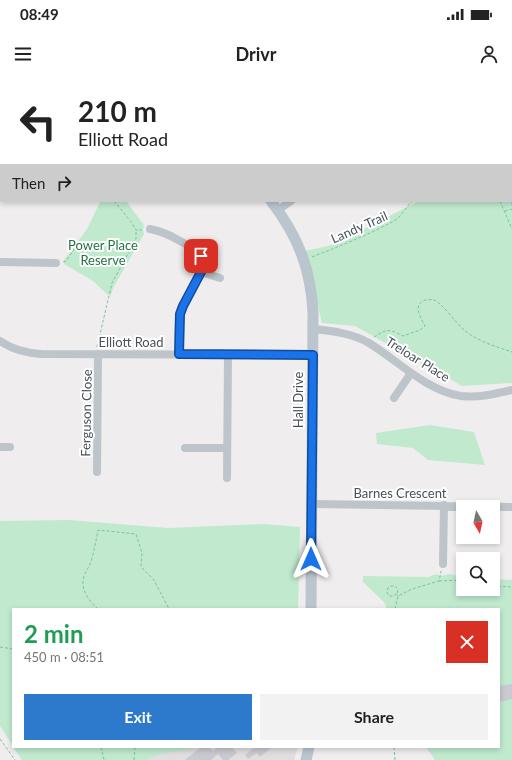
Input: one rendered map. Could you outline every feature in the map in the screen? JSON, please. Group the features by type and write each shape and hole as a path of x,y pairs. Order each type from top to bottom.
{"street":[{"path":"275,205 287,202"},
{"name":"Hall Drive","path":"275,205 290,228 304,260 312,294 311,608"},
{"path":"150,229 161,231 194,249 198,252 202,260 201,272 180,314 179,354"},
{"path":"0,262 56,264"},
{"path":"201,272 220,278"},
{"name":"Treloar Place","path":"313,329 334,331 352,335 368,342 411,373 438,389 461,396 486,396 512,390"},
{"name":"Elliott Road","path":"0,340 11,347 31,353 313,355"},
{"name":"Ferguson Close","path":"97,354 97,472"},
{"path":"227,478 228,354"},
{"path":"394,398 411,373"},
{"path":"0,447 10,448"},
{"path":"185,448 227,448"},
{"name":"Barnes Crescent","path":"312,504 512,507"},
{"path":"443,564 444,505"},
{"path":"306,760 308,748"}],"path":[{"path":"97,354 112,283 136,239 136,230 132,223 115,202"},
{"name":"Landy Trail","path":"304,260 358,238 396,220 404,212 410,202"},
{"path":"500,202 512,229"},
{"path":"504,211 512,209"},
{"path":"136,230 150,229"},
{"path":"56,264 66,261 75,248 88,242"},
{"path":"368,342 385,330 390,330 403,336 420,330 425,326 419,314 418,309 420,303 426,300 433,300 439,303 465,331 479,339 512,352"},
{"path":"97,608 90,601 83,585 84,574 89,568 94,554 98,530 136,534 142,554 142,567 154,580 169,608"},
{"path":"439,581 443,564"},
{"path":"398,596 412,589 439,581 456,580"},
{"path":"395,608 398,590 393,585 388,587 388,595 392,596 397,594"},
{"path":"500,586 512,587"},
{"path":"0,647 12,649"},
{"path":"0,739 15,760"},
{"path":"102,748 104,760"},
{"path":"134,760 135,748"},
{"path":"394,748 395,760"}],"shaded area":[{"path":"145,748 298,748 294,760 145,760"}],"green space":[{"name":"Power Place Reserve","path":"100,202 127,202 144,225 144,234 113,288 111,295 107,294 93,281 64,264 64,260 87,229"},
{"path":"417,202 512,202 512,383 462,386 355,326 322,323 305,251 332,245"},
{"path":"430,425 474,432 485,465 428,460 413,448 377,444 376,433"},
{"path":"69,520 168,528 263,524 300,527 298,608 12,608 12,744 0,726 0,521"},
{"path":"436,574 441,576 451,574 456,575 456,596 500,596 500,579 512,580 512,760 435,760 427,748 500,748 500,608 387,608 384,602 363,582 363,576 428,577"},
{"path":"14,748 195,748 156,755 146,760 22,760"}],"building":[{"path":"512,684 512,699 500,702 500,686"},
{"path":"200,748 210,748 213,751 217,748 233,748 237,753 228,760 223,760 218,754 211,760 185,760"},
{"path":"254,748 271,748 260,757 257,753 248,759 245,755"}],"route":[{"path":"201,256 201,272 180,314 179,354 313,355 311,559"}]}
